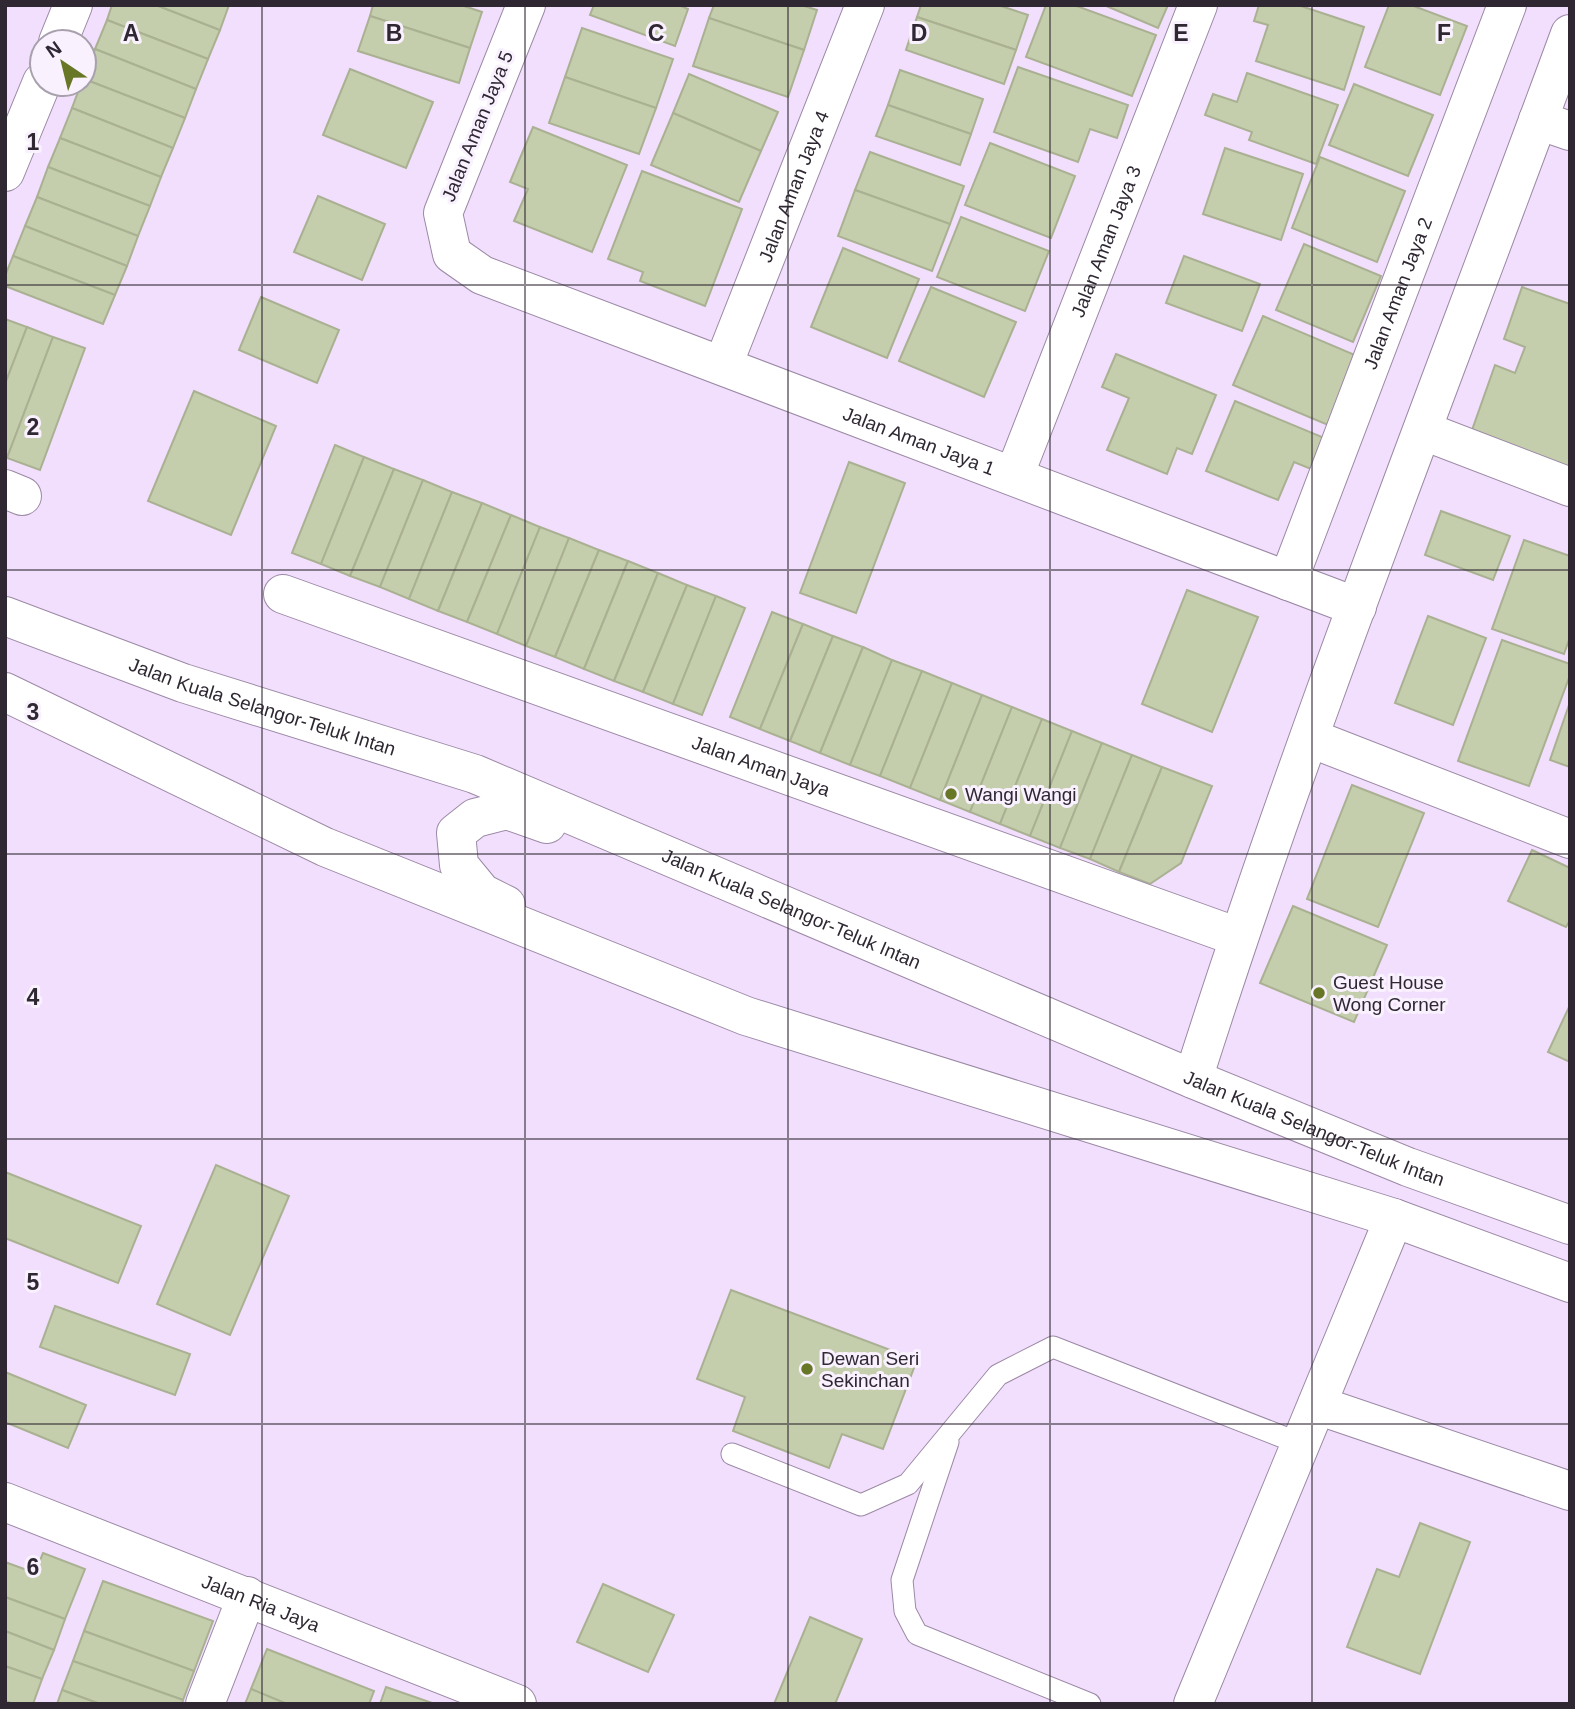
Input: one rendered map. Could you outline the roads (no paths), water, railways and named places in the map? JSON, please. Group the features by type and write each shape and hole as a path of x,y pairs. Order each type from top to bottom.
{"main road":[{"path":"64,28 73,5"},
{"name":"Jalan Aman Jaya 5","path":"482,275 452,254 443,213 526,5"},
{"name":"Jalan Aman Jaya 4","path":"723,365 865,5"},
{"name":"Jalan Aman Jaya 3","path":"1014,476 1198,5"},
{"name":"Jalan Aman Jaya 2","path":"1288,581 1507,5"},
{"path":"1193,1079 1238,937 1423,431 1554,126 1570,34"},
{"path":"5,172 35,98"},
{"name":"Jalan Aman Jaya 1","path":"482,275 1357,607"},
{"path":"1423,431 1570,487"},
{"name":"Jalan Aman Jaya","path":"283,594 1238,937"},
{"name":"Jalan Kuala Selangor-Teluk Intan","path":"5,616 183,683 475,774 1193,1079 1408,1167 1570,1225"},
{"path":"5,692 325,847 746,1016 1394,1218 1570,1283"},
{"path":"1310,738 1570,839"},
{"path":"746,1016 482,893 459,865 456,833 475,818 506,810 793,909"},
{"path":"1193,1704 1394,1218"},
{"path":"1317,1405 1570,1492"},
{"name":"Jalan Ria Jaya","path":"5,1502 517,1704"},
{"path":"205,1704 247,1596"}],"lane":[{"path":"732,1454 861,1505 908,1485 998,1375 1053,1347 1301,1444"},
{"path":"952,1430 902,1580 905,1611 917,1634 1090,1704"}],"place":[{"name":"Wangi Wangi","path":"951,794"},
{"name":"Guest House Wong Corner","path":"1319,993"},
{"name":"Dewan Seri Sekinchan","path":"807,1369"}]}
